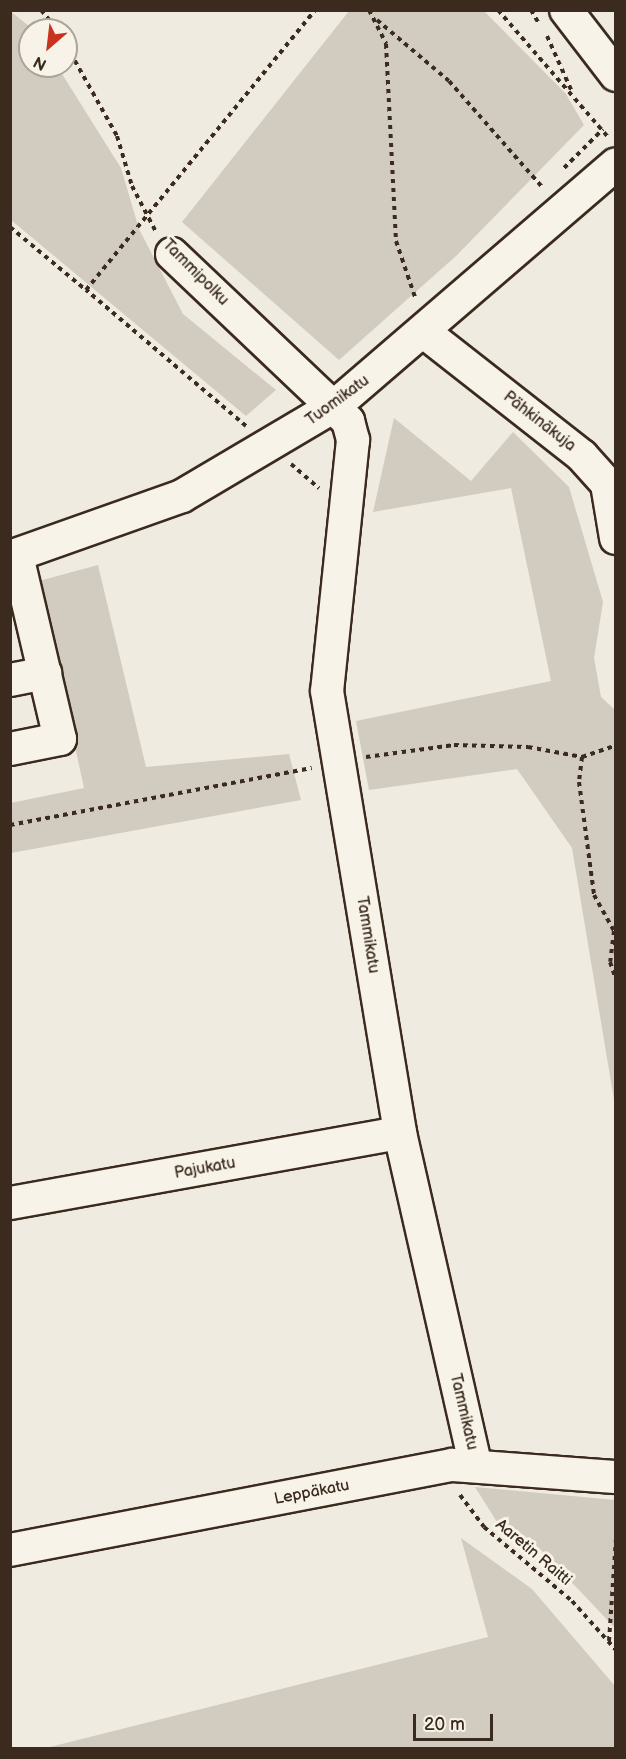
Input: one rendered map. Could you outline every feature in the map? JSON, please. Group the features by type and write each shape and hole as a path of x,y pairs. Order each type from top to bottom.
{"street":[{"path":"566,10 615,75"},
{"name":"Tuomikatu","path":"14,556 182,496 336,405 420,318 615,164"},
{"name":"Tammipolku","path":"172,254 336,405"},
{"name":"Pähkinäkuja","path":"420,318 582,456 607,484 615,538"},
{"name":"Tammikatu","path":"336,405 352,441 327,691 329,764 463,1464"},
{"path":"582,456 591,444 615,465"},
{"path":"10,749 60,739 45,673 20,608 14,556"},
{"path":"10,680 45,673"},
{"name":"Pajukatu","path":"10,1203 400,1133"},
{"name":"Leppäkatu","path":"10,1550 463,1464 615,1477"}],"path":[{"path":"369,10 449,81 543,188"},
{"path":"498,10 574,95 615,148"},
{"path":"531,10 574,95"},
{"path":"377,19 386,44 390,88 389,176 396,241 420,318"},
{"name":"Tammipolku","path":"78,66 117,136 147,220 172,254"},
{"path":"10,227 86,290"},
{"path":"10,825 409,747 454,745 528,747 582,757 615,745"},
{"path":"582,757 579,782 594,895 614,931 610,962 615,980"},
{"name":"Aaretin Raitti","path":"463,1464 461,1498 484,1527 572,1601 615,1650"},
{"path":"609,1642 615,1539"}],"shaded area":[{"path":"10,11 19,18 18,78 65,78 121,168 139,229 183,314 276,390 246,416 11,220"},
{"path":"349,11 484,11 566,94 584,125 456,256 339,360 182,222"},
{"path":"394,418 471,481 513,432 569,487 603,602 594,658 601,697 615,710 615,1106 572,848 517,769 369,790 356,721 551,681 511,488 373,512"},
{"path":"98,565 146,767 289,754 301,800 11,853 11,803 84,788 39,581"},
{"path":"475,1487 615,1500 615,1628 540,1549 497,1522"},
{"path":"461,1538 532,1589 615,1686 615,1748 46,1748 488,1637"}]}
